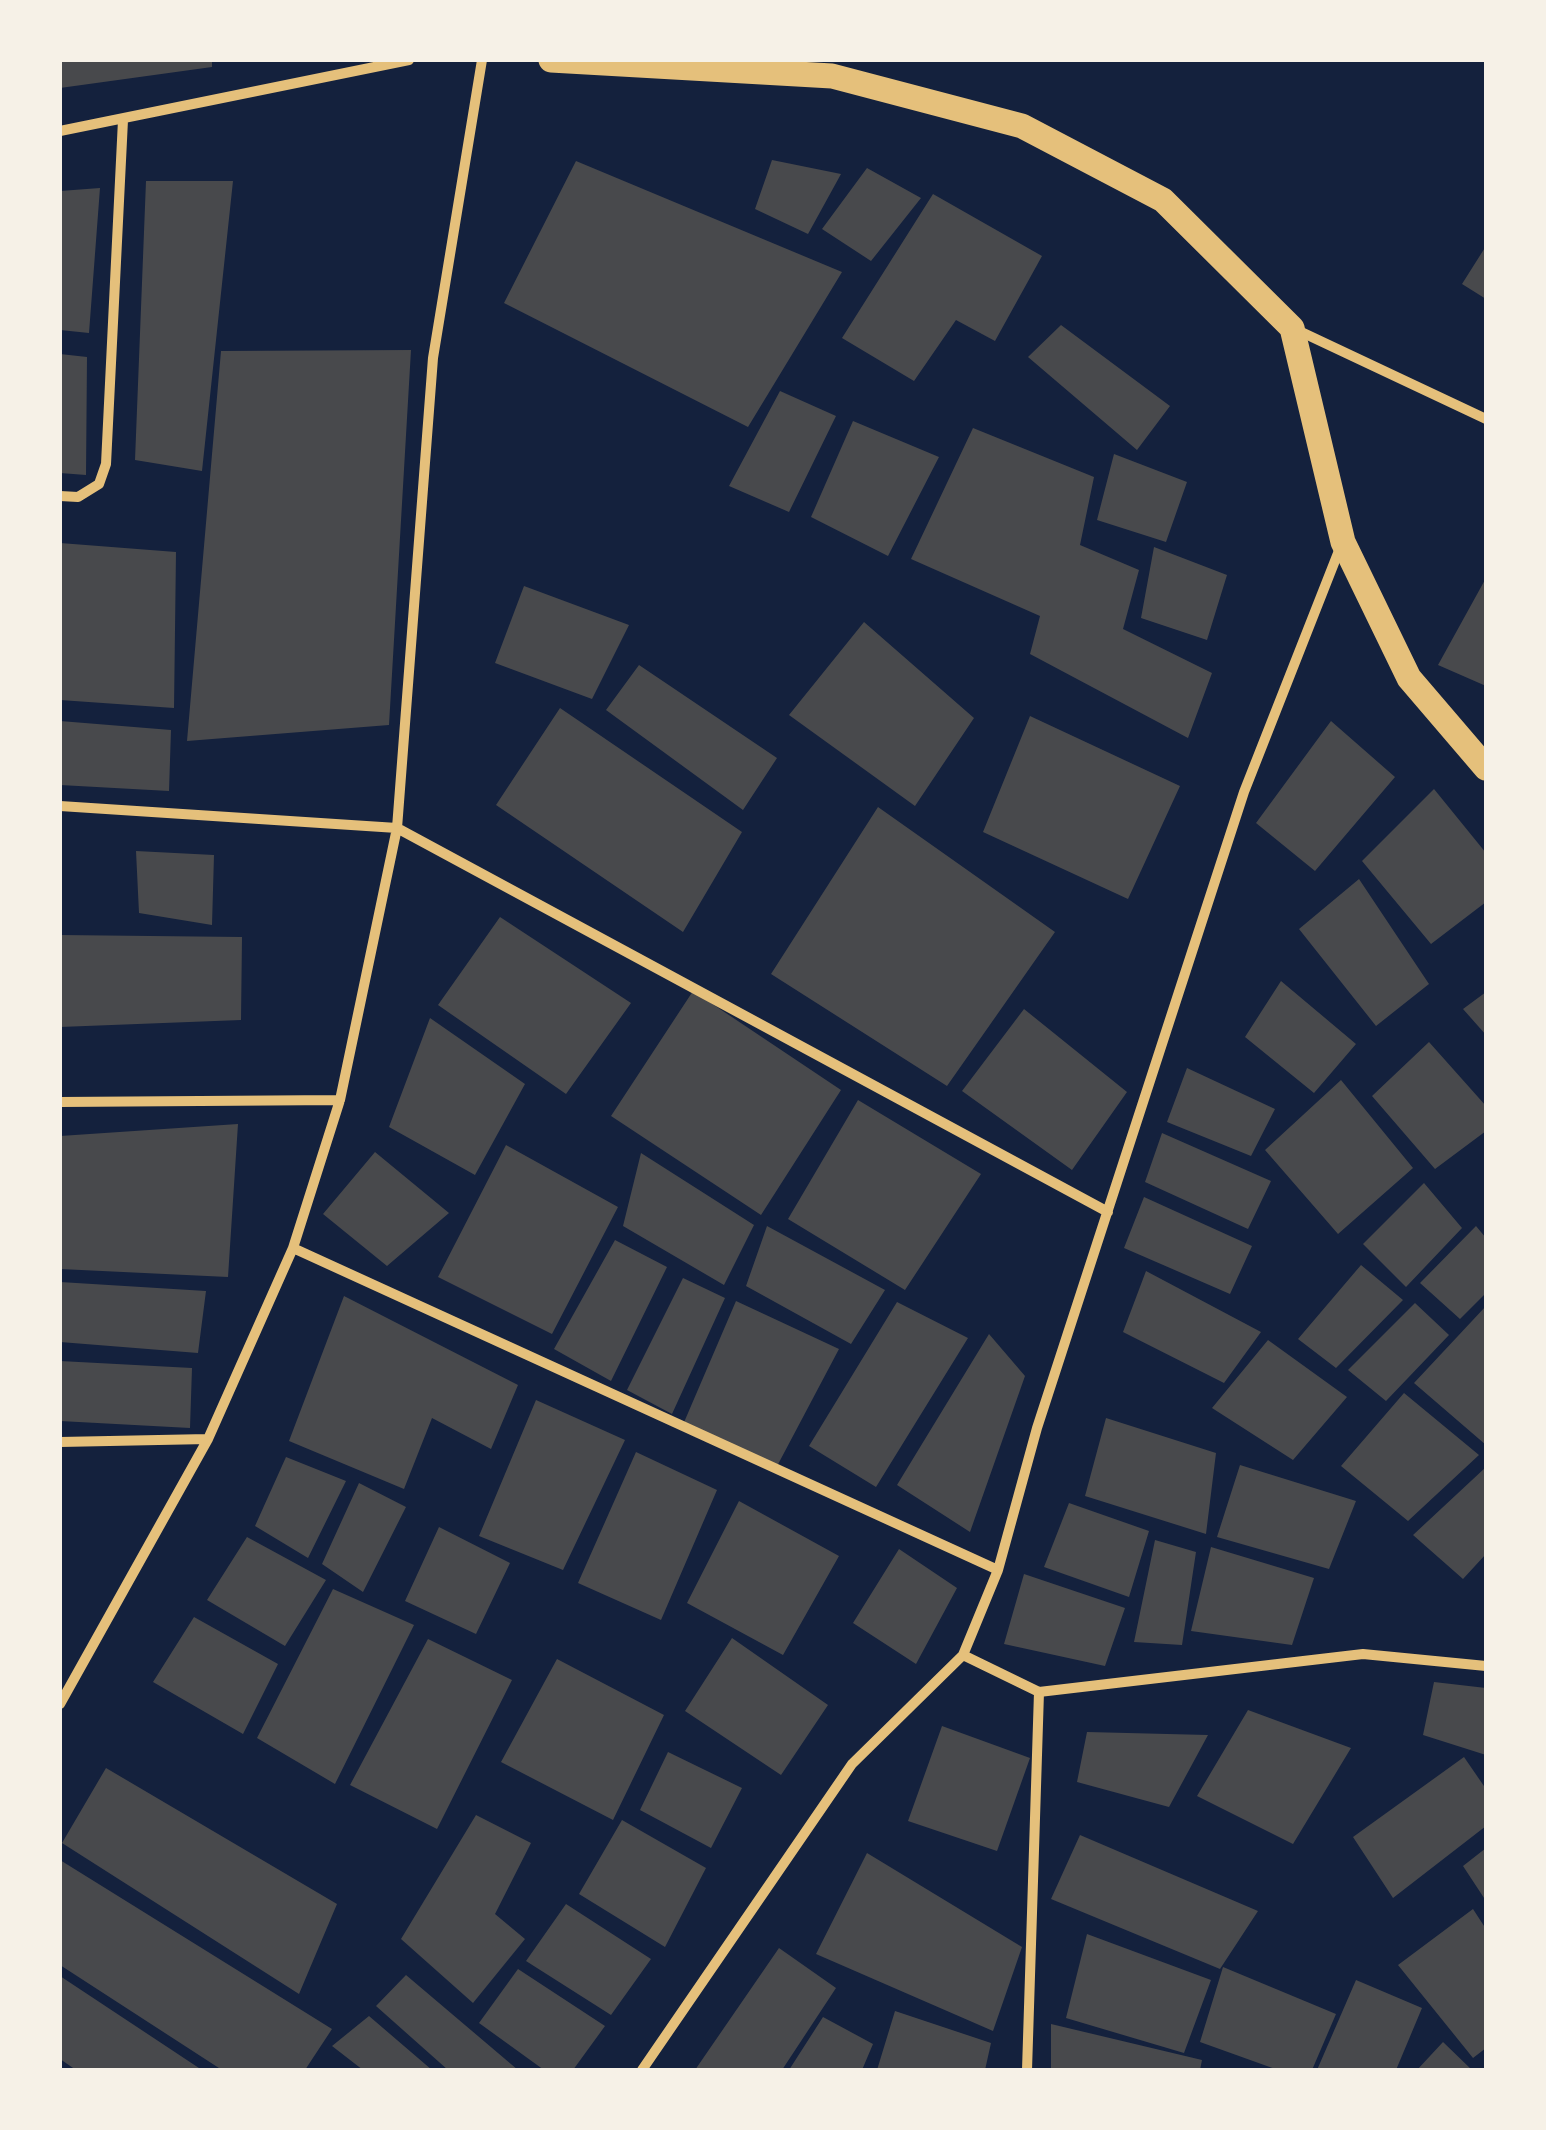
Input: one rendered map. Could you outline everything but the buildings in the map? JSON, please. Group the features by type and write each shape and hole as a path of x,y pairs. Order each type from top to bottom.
{"main road":[{"path":"551,60 832,76 1022,126 1163,200 1292,328 1342,542 1408,678 1486,768"}],"street":[{"path":"60,131 408,60"},
{"path":"60,1704 208,1439 293,1248 340,1100 397,828 433,358 482,60"},
{"path":"60,496 78,496 99,484 106,464 123,120"},
{"path":"1292,328 1486,418"},
{"path":"642,2070 852,1764 963,1654 998,1570 1037,1428 1244,792 1342,542"},
{"path":"60,806 397,828 1108,1212"},
{"path":"60,1102 340,1100"},
{"path":"293,1248 998,1570"},
{"path":"60,1442 208,1439"},
{"path":"963,1654 1039,1692 1363,1654 1486,1666"},
{"path":"1027,2070 1039,1692"}]}
